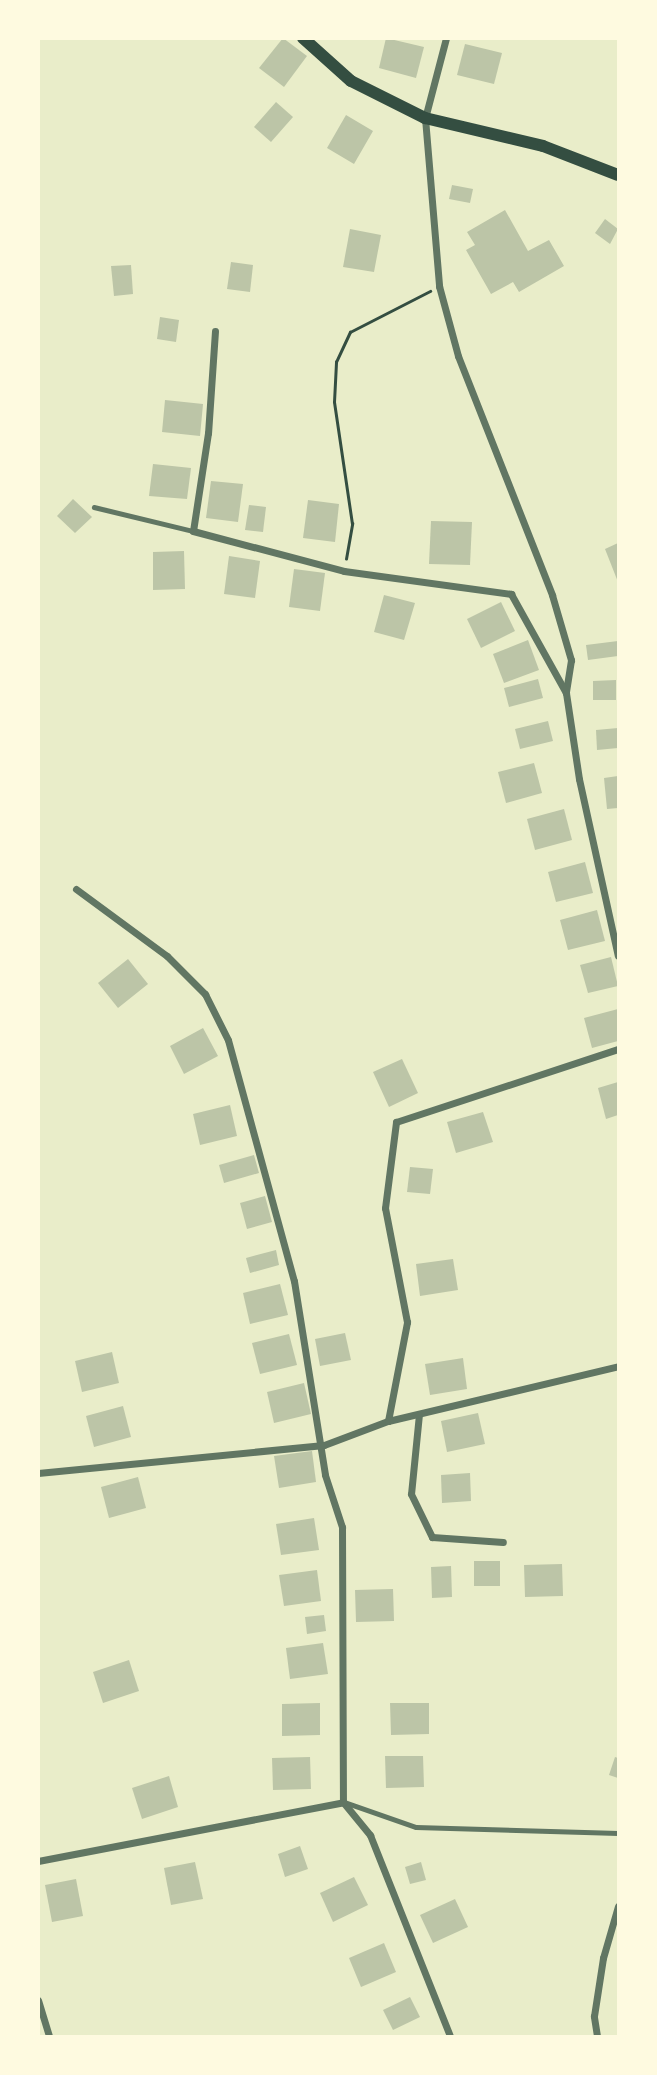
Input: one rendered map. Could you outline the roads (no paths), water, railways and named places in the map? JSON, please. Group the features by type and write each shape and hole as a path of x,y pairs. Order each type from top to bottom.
{"main road":[{"path":"303,38 351,81 425,118 543,146 618,175"}],"street":[{"path":"446,38 425,118 439,286 458,356 552,595 571,660 566,692 579,779 618,956"},
{"path":"215,331 208,433 193,531 344,571 511,594 566,692"},
{"path":"76,888 167,956 205,994 228,1040 294,1281 324,1445 325,1475 342,1527 343,1802 370,1835 450,2036"},
{"path":"388,1421 407,1322 385,1208 396,1122 618,1049"},
{"path":"38,1474 324,1445 388,1421 618,1366"},
{"path":"419,1414 411,1494 432,1537 503,1542"},
{"path":"38,1861 343,1802"},
{"path":"597,2036 594,2016 603,1958 618,1906"},
{"path":"38,2000 48,2036"}],"lane":[{"path":"94,507 193,531"},
{"path":"343,1802 416,1827 618,1833"}]}
